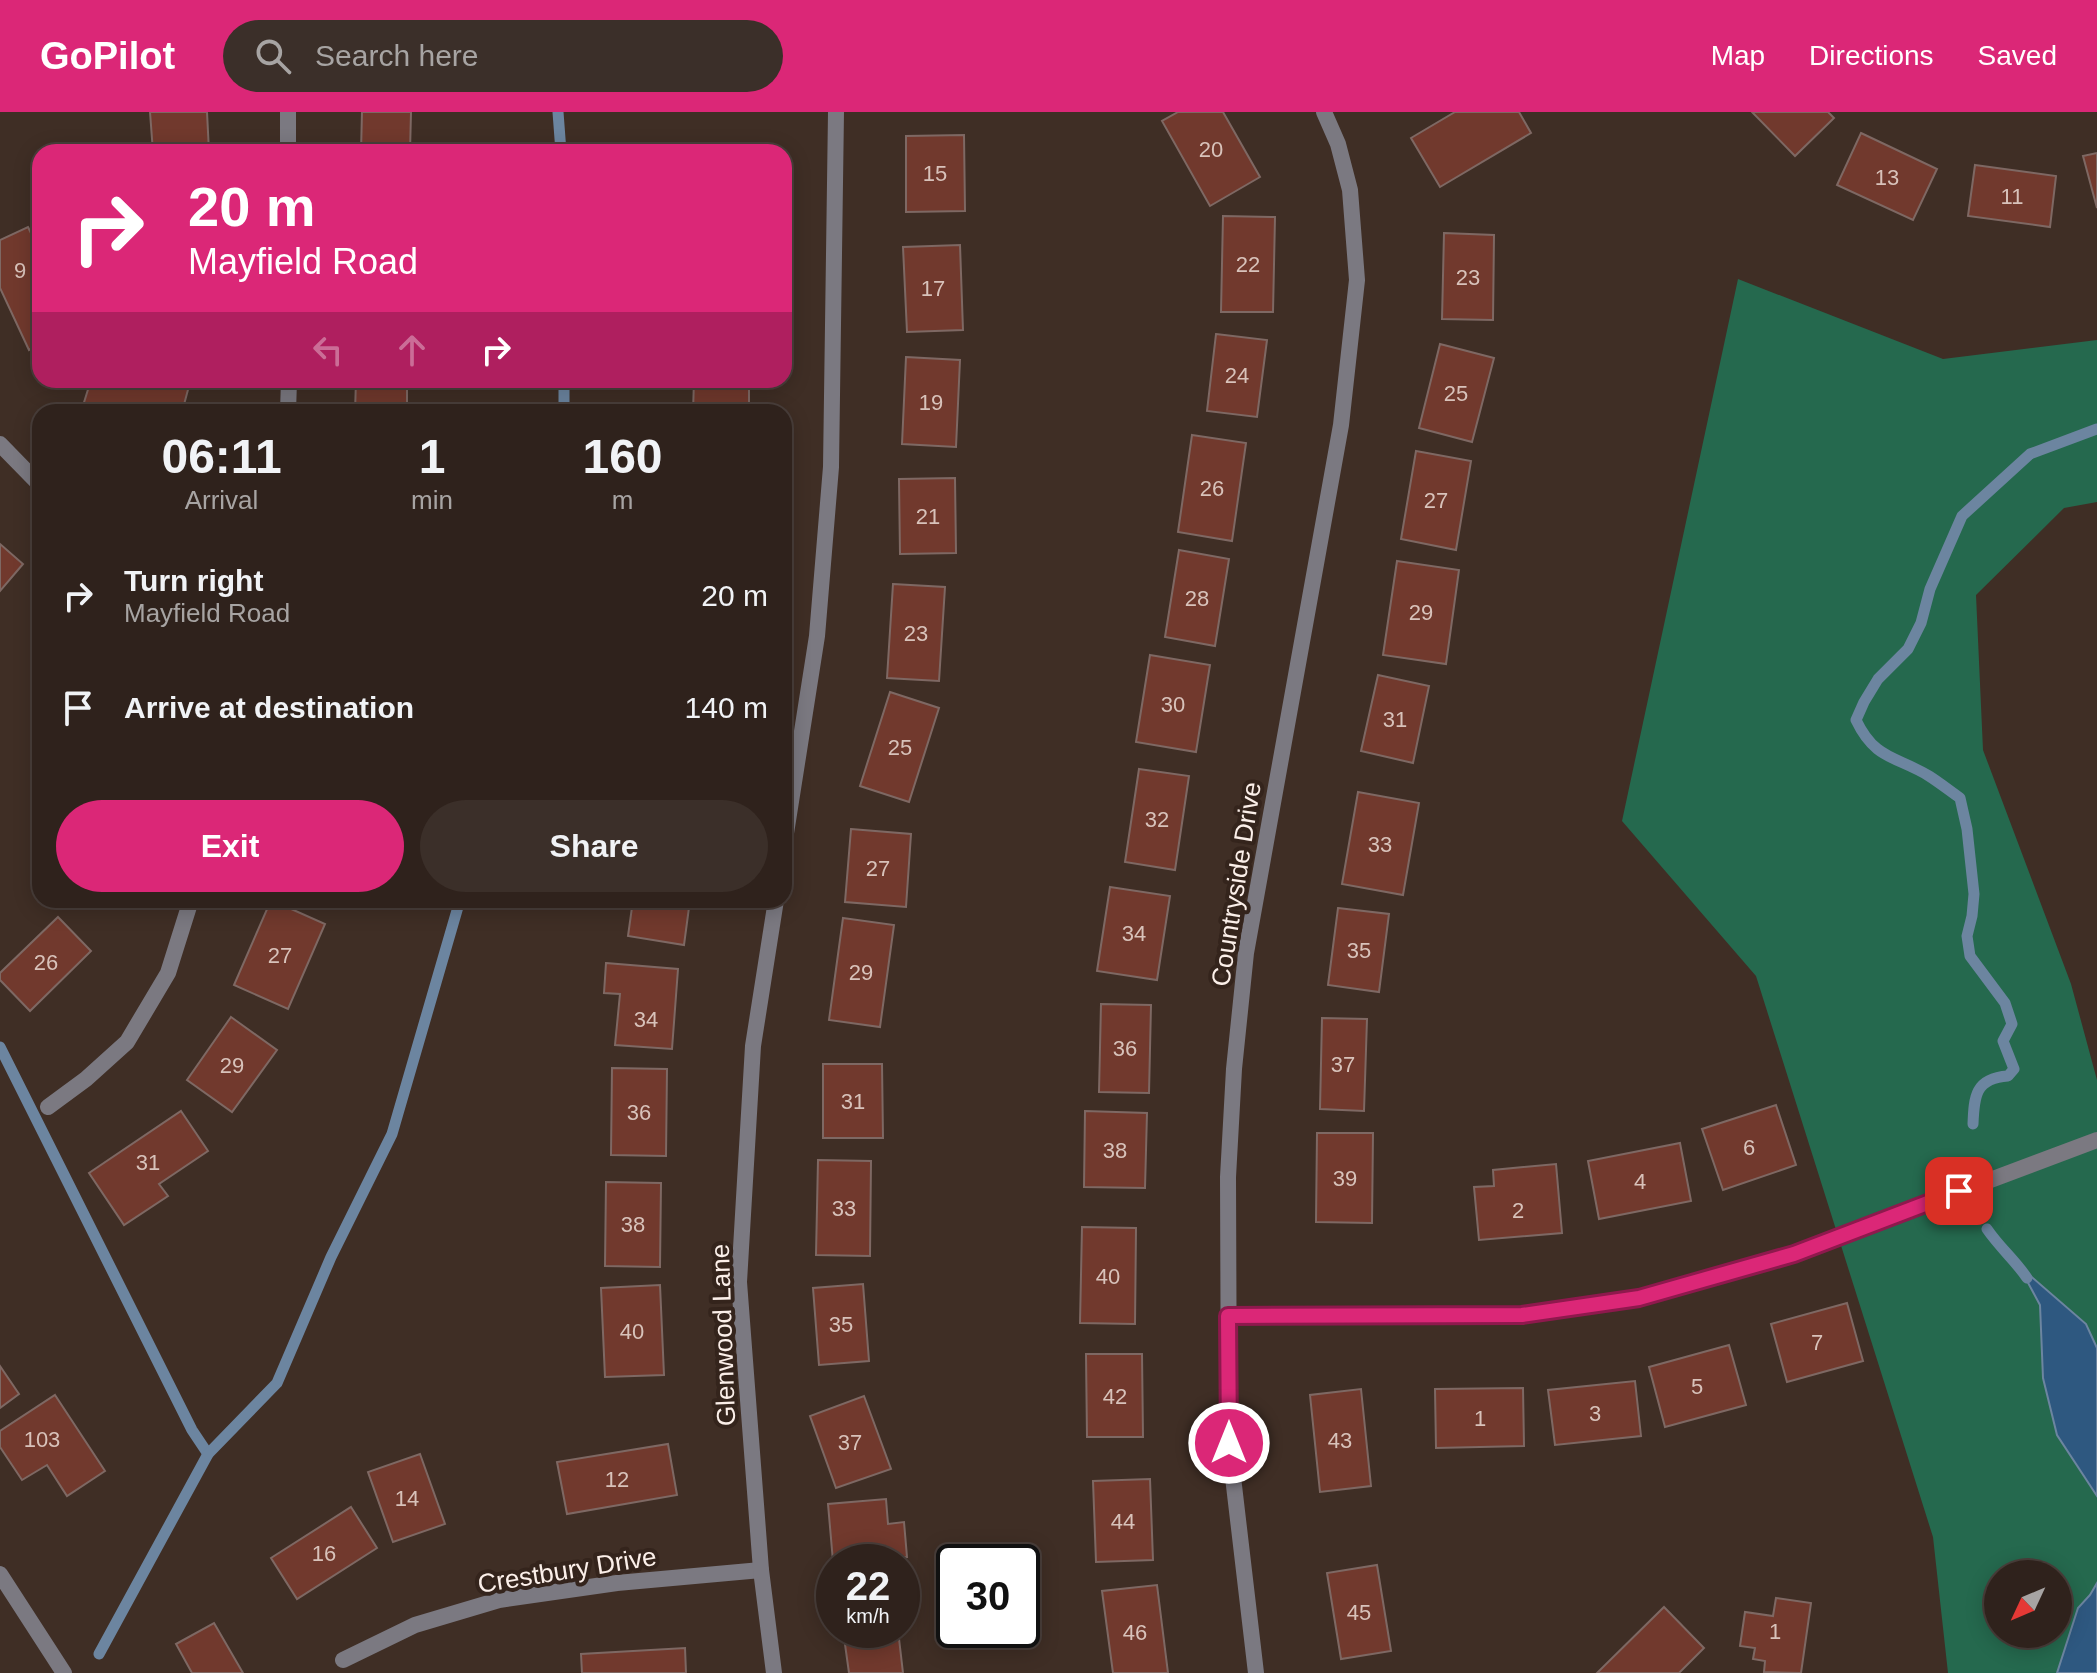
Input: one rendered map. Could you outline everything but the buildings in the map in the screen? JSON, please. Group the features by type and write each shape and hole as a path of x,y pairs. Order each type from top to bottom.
{"street":[{"path":"288,112 288,144"},
{"path":"792,795 817,636 831,467 836,112"},
{"name":"Countryside Drive","path":"1256,1673 1229,1443 1228,1177 1246,953 1341,425 1357,280 1350,190 1338,144 1324,112"},
{"path":"0,444 32,477"},
{"path":"48,1107 86,1079 127,1042 168,973 188,908"},
{"name":"Glenwood Lane","path":"774,1673 761,1570 739,1282 753,1046 775,908"},
{"path":"1228,1316 1522,1315 1639,1298 1794,1254 2097,1140"},
{"name":"Crestbury Drive","path":"343,1660 415,1625 499,1600 617,1583 761,1570"},
{"path":"0,1574 64,1673"}],"green space":[{"path":"1738,279 1943,359 2097,340 2097,502 2064,508 1976,595 1983,750 2071,984 2097,1080 2097,1348 2086,1324 2021,1268 2040,1305 2043,1378 2057,1435 2097,1496 2097,1583 2078,1608 2072,1627 2072,1560 1984,1560 1984,1648 2065,1648 2057,1673 1948,1673 1933,1537 1756,976 1622,821"}],"water":[{"path":"2019,1266 2086,1324 2097,1348 2097,1496 2057,1435 2043,1378 2040,1305"},
{"path":"2097,1583 2097,1673 2057,1673 2065,1648 2072,1648 2072,1627 2078,1608"}],"waterway":[{"path":"558,112 560,144"},
{"path":"564,388 564,404"},
{"path":"1973,1124 1978,1091 1989,1081 2008,1076 2014,1069 2003,1041 2012,1024 2005,1003 1970,956 1967,936 1974,894 1967,829 1960,798 1917,769 1887,756 1871,743 1856,720 1878,679 1908,649 1962,516 2030,454 2097,429"},
{"path":"99,1654 208,1454 277,1383 331,1257 392,1134 458,908"},
{"path":"0,1047 192,1430 208,1454"},
{"path":"1987,1229 2027,1278"}],"route":[{"path":"1229,1443 1228,1316 1522,1315 1639,1298 1794,1254 1959,1191"}]}
